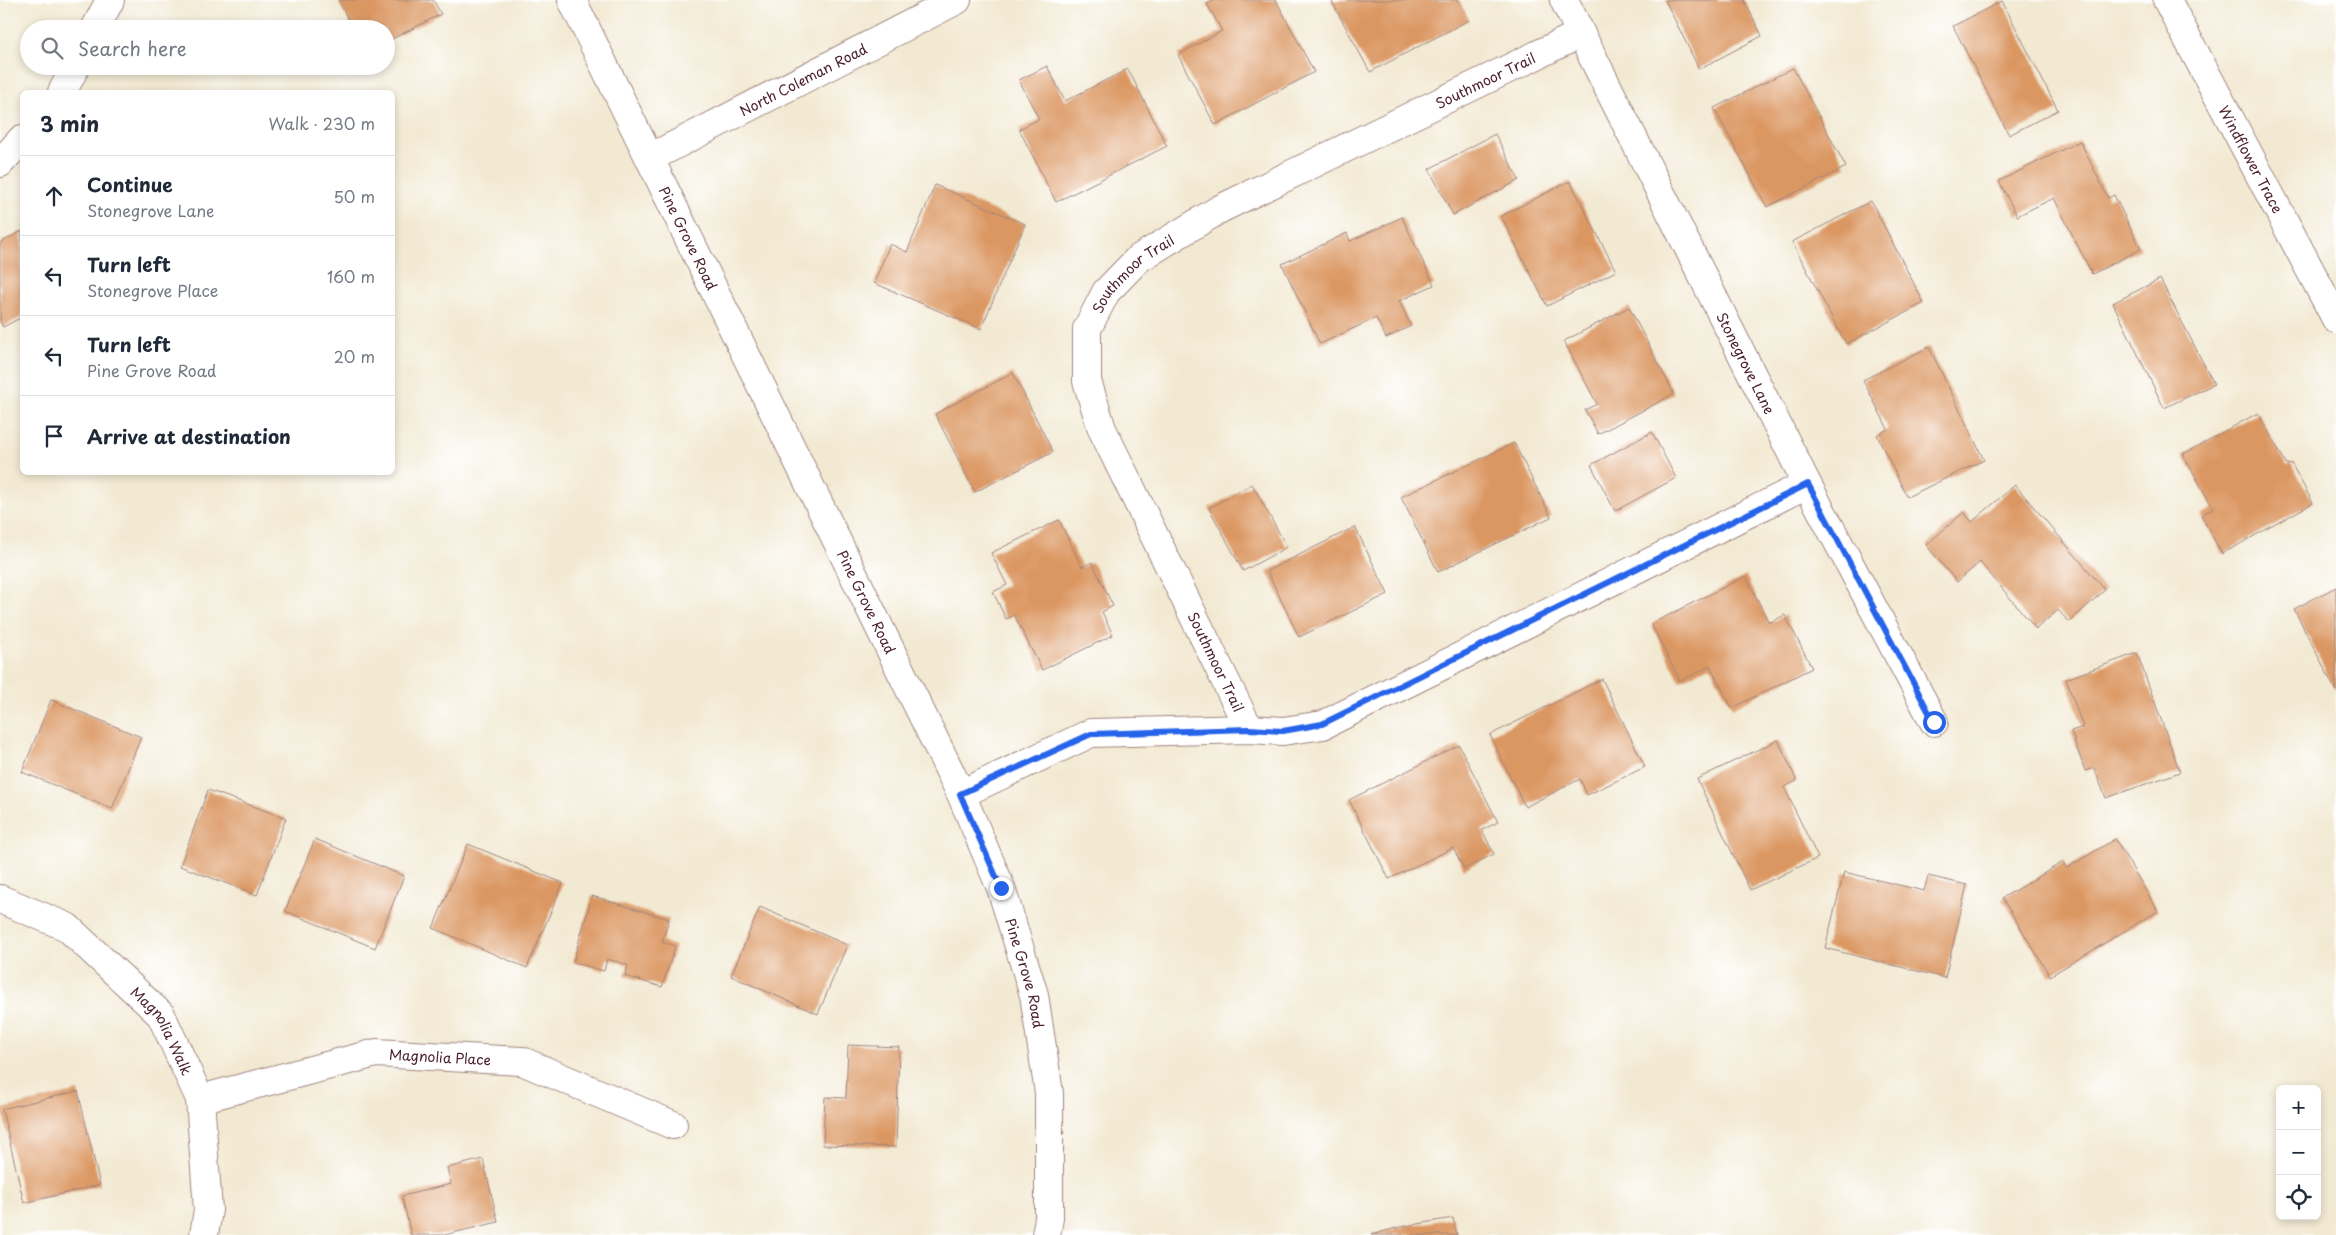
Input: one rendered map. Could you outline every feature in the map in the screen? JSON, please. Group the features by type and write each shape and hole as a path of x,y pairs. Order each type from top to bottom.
{"street":[{"path":"100,20 110,0"},
{"name":"Pine Grove Road","path":"572,0 960,794 1001,888 1034,995 1049,1093 1049,1218 1046,1235"},
{"name":"North Coleman Road","path":"650,158 957,0"},
{"name":"Stonegrove Lane","path":"1564,0 1808,484 1934,722"},
{"name":"Windflower Trace","path":"2167,0 2336,319"},
{"name":"Southmoor Trail","path":"1249,729 1102,429 1087,381 1087,330 1106,292 1138,259 1220,208 1580,34"},
{"path":"63,90 71,75"},
{"path":"0,162 20,141"},
{"path":"960,794 1091,734 1249,729 1283,731 1322,724 1808,484"},
{"name":"Magnolia Walk","path":"0,899 67,927 161,1015 200,1099 208,1210 204,1235"},
{"name":"Magnolia Place","path":"200,1099 376,1054 522,1061 673,1125"}],"building":[{"path":"338,0 433,0 441,14 395,37 395,20 348,20"},
{"path":"1215,0 1276,0 1314,72 1215,125 1178,55 1222,31 1207,4"},
{"path":"1331,0 1459,0 1469,20 1370,72"},
{"path":"1665,0 1744,0 1762,36 1699,69"},
{"path":"2002,1 2058,110 2009,135 1953,26"},
{"path":"1047,66 1065,101 1128,69 1167,146 1056,202 1019,129 1039,119 1019,80"},
{"path":"1793,68 1846,167 1767,207 1714,108"},
{"path":"1495,134 1519,180 1453,215 1429,169"},
{"path":"2080,141 2108,198 2114,195 2141,249 2092,274 2054,198 2017,216 1999,181"},
{"path":"1570,181 1616,271 1547,306 1501,216"},
{"path":"935,185 1025,224 981,329 874,283 890,244 907,252"},
{"path":"1871,201 1924,303 1846,344 1792,242"},
{"path":"1402,217 1434,285 1399,301 1411,326 1386,338 1376,318 1320,344 1282,264 1347,233 1350,241"},
{"path":"20,232 20,318 3,327 0,322 0,243"},
{"path":"2160,279 2214,384 2164,408 2113,303"},
{"path":"1629,307 1674,394 1598,434 1585,410 1597,404 1564,341"},
{"path":"1929,347 1984,460 1907,497 1877,435 1888,429 1863,380"},
{"path":"1013,373 1053,452 975,492 935,414"},
{"path":"2258,413 2287,465 2291,463 2313,503 2222,554 2201,515 2213,508 2183,454"},
{"path":"1652,432 1676,478 1615,511 1591,465"},
{"path":"1514,443 1551,517 1438,572 1401,497"},
{"path":"1252,484 1287,547 1243,571 1209,508"},
{"path":"2015,485 2105,590 2069,622 2058,610 2036,629 1980,562 1957,582 1926,545 1964,512 1972,522"},
{"path":"1059,520 1082,567 1092,562 1113,606 1102,612 1113,635 1042,670 1014,615 1006,619 993,592 1007,585 991,553"},
{"path":"1355,527 1388,594 1299,637 1267,571"},
{"path":"1746,576 1769,623 1785,615 1812,668 1732,708 1710,666 1680,681 1651,624"},
{"path":"2336,587 2336,691 2294,609"},
{"path":"2137,653 2180,772 2106,798 2094,768 2085,771 2071,731 2083,727 2066,679"},
{"path":"1602,679 1645,767 1587,795 1580,779 1525,807 1490,735"},
{"path":"51,700 141,737 112,809 22,772"},
{"path":"1778,740 1797,781 1784,787 1818,858 1750,890 1697,779"},
{"path":"1459,745 1498,822 1482,830 1494,854 1464,869 1453,848 1389,879 1349,800"},
{"path":"208,790 286,818 257,895 180,866"},
{"path":"315,839 404,876 375,948 285,911"},
{"path":"2115,839 2158,911 2050,976 2002,898 2063,862 2067,868"},
{"path":"468,844 563,883 527,968 433,928"},
{"path":"1844,872 1924,891 1928,876 1967,885 1945,978 1825,948"},
{"path":"592,896 669,919 662,942 675,946 662,987 625,976 628,965 607,959 604,971 573,962"},
{"path":"760,907 847,945 818,1014 731,976"},
{"path":"848,1045 899,1047 896,1147 823,1145 825,1097 846,1098"},
{"path":"78,1091 100,1185 24,1203 2,1109"},
{"path":"483,1159 498,1222 444,1235 411,1235 402,1196 451,1184 447,1168"},
{"path":"1453,1218 1457,1235 1371,1235 1400,1227"}],"route":[{"path":"1001,888 960,794 1091,734 1249,729 1283,731 1322,724 1808,484 1934,722"}]}
